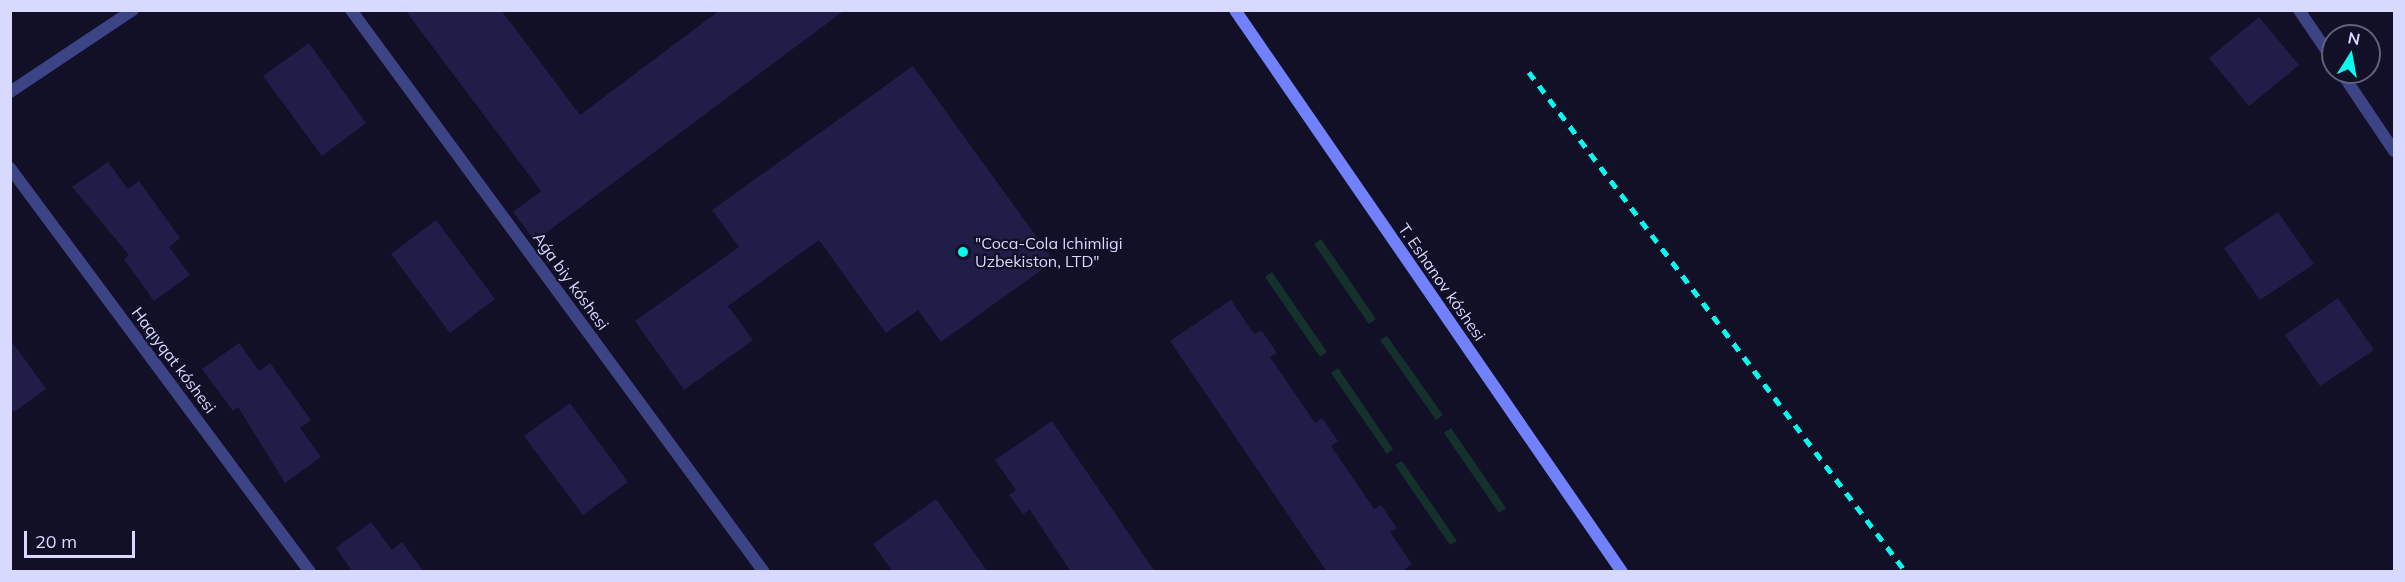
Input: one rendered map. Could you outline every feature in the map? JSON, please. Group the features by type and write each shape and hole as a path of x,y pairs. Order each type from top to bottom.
{"main road":[{"name":"T. Eshanov kóshesi","path":"1235,10 1622,572"}],"street":[{"path":"10,92 133,10"},
{"name":"Aǵa biy kóshesi","path":"351,10 764,572"},
{"path":"2299,10 2321,42"},
{"path":"2349,84 2394,151"},
{"name":"Haqıyqat kóshesi","path":"10,168 310,572"}],"green space":[{"path":"1321,239 1376,319 1369,324 1314,244"},
{"path":"1272,272 1327,352 1320,357 1265,277"},
{"path":"1387,336 1443,415 1436,420 1380,340"},
{"path":"1338,368 1393,449 1387,454 1331,373"},
{"path":"1451,428 1506,508 1499,513 1444,433"},
{"path":"1402,461 1457,541 1450,545 1395,465"}],"building":[{"path":"405,10 501,10 580,115 720,10 845,10 535,241 513,212 541,191"},
{"path":"2259,17 2299,65 2249,106 2209,58"},
{"path":"309,43 366,123 322,156 263,76"},
{"path":"913,66 1054,261 941,342 918,310 886,333 819,240 728,306 753,340 684,390 635,321 739,247 712,210"},
{"path":"108,162 128,189 139,181 180,238 169,247 190,275 154,301 124,259 129,255 72,187"},
{"path":"2278,212 2314,264 2260,300 2224,248"},
{"path":"436,220 495,299 450,333 391,254"},
{"path":"2338,298 2374,350 2320,386 2285,335"},
{"path":"1231,300 1254,334 1261,330 1277,353 1270,357 1315,423 1322,418 1338,441 1331,446 1374,509 1381,505 1397,528 1390,532 1412,564 1401,572 1327,572 1170,341"},
{"path":"10,339 46,389 14,412 10,407"},
{"path":"239,343 259,371 270,363 311,420 300,428 321,457 285,483 238,407 233,411 202,369"},
{"path":"570,403 628,482 583,515 524,436"},
{"path":"1052,421 1155,572 1071,572 1030,510 1023,514 1009,495 1016,490 995,460"},
{"path":"936,499 988,572 893,572 873,544"},
{"path":"371,522 392,550 402,542 424,572 353,572 336,548"}],"railway":[{"path":"1529,72 1906,572"}],"place":[{"name":"\"Coca-Cola Ichimligi Uzbekiston, LTD\"","path":"963,252"}]}
